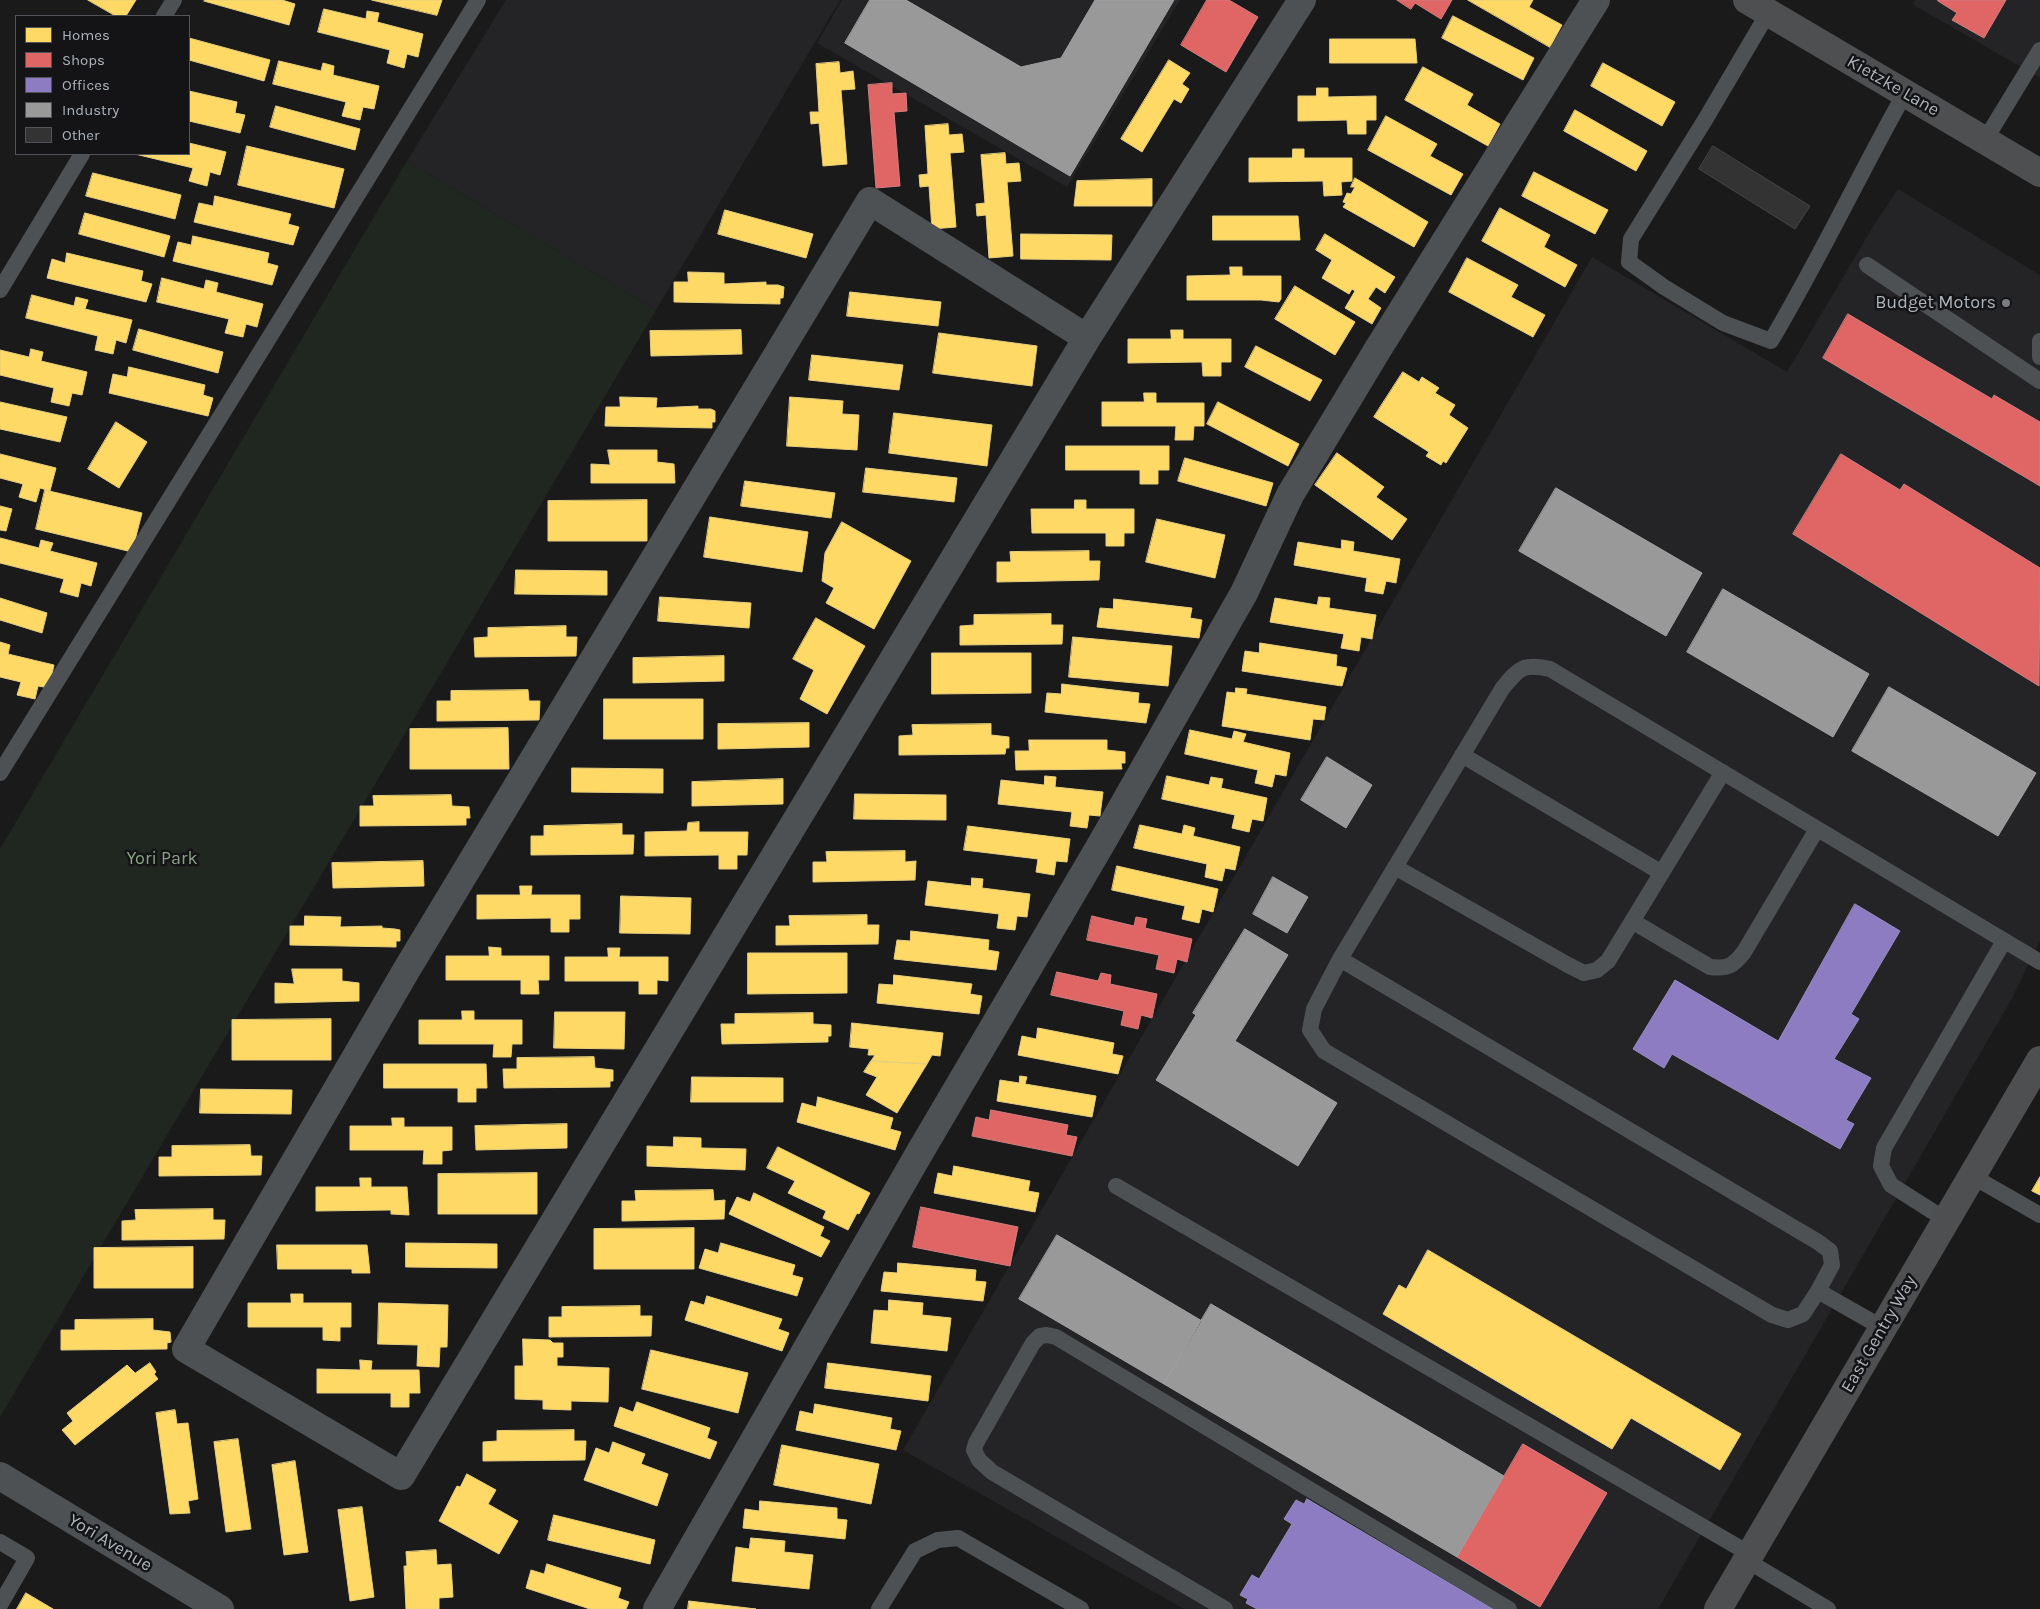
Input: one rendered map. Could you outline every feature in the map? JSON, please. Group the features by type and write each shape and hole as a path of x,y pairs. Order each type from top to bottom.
{"street":[{"path":"1087,338 870,201 412,961 186,1349 401,1476 1087,338 1302,0"},
{"path":"657,1609 920,1152 1105,837 1239,601 1290,495 1378,348 1596,0"},
{"name":"Kietzke Lane","path":"1758,6 2040,173"},
{"name":"East Gentry Way","path":"1718,1609 2040,1060"},
{"name":"Yori Avenue","path":"0,1476 220,1609"}],"lane":[{"path":"165,15 174,0"},
{"path":"0,773 478,0"},
{"path":"1758,6 1705,120 1631,239 1629,262 1664,287 1714,318 1772,341 1796,299 1866,162 1905,93"},
{"path":"1985,140 2040,50"},
{"path":"0,290 81,155"},
{"path":"1867,264 2040,380"},
{"path":"2040,341 2040,357"},
{"path":"1340,960 1818,1242 1830,1251 1832,1265 1818,1291 1803,1314 1788,1320 1772,1315 1324,1051 1310,1030 1314,1009 1340,960 1502,689 1516,671 1533,666 1550,669 2040,962"},
{"path":"1462,755 1662,873"},
{"path":"1395,867 1584,973 1597,970 1608,961 1723,772"},
{"path":"1632,921 1710,966 1723,968 1735,963 1744,952 1817,829"},
{"path":"1946,1220 1890,1185 1881,1166 1884,1148 2004,941"},
{"path":"1972,1176 2040,1215"},
{"path":"1116,1186 1748,1557 1828,1609"},
{"path":"1818,1291 1883,1328"},
{"path":"1225,1609 992,1472 979,1460 974,1450 976,1443 1033,1343 1040,1336 1047,1335 1056,1338 1510,1609"},
{"path":"879,1609 915,1551 938,1540 958,1538 1081,1609"},
{"path":"0,1542 28,1558 0,1605"}],"shaded area":[{"path":"506,0 840,0 656,310 407,161"},
{"path":"842,0 1180,0 1067,187 817,43"},
{"path":"1915,0 2040,0 2040,78 1912,4"},
{"path":"1898,189 2040,275 2040,941 2011,1000 1658,1609 1184,1609 903,1450 1592,257 1787,372 1871,230"}],"green space":[{"name":"Yori Park","path":"407,161 656,310 0,1417 0,849"}],"building: Homes":[{"path":"88,0 136,0 127,15 114,15"},
{"path":"205,0 282,0 295,4 289,25"},
{"path":"372,0 442,0 437,15"},
{"path":"1468,0 1533,0 1529,7 1562,25 1550,47"},
{"path":"324,9 366,19 367,11 379,13 377,22 423,34 418,57 407,54 404,68 387,63 390,50 318,32"},
{"path":"1453,16 1534,58 1523,80 1442,38"},
{"path":"190,38 270,60 264,81 190,60"},
{"path":"1330,39 1415,39 1417,63 1330,63"},
{"path":"1169,60 1190,73 1182,84 1189,89 1181,103 1174,99 1142,152 1121,139"},
{"path":"279,61 321,71 323,63 334,66 333,75 379,86 374,109 363,107 360,120 342,116 346,102 273,84"},
{"path":"839,62 840,73 853,71 855,89 841,90 847,164 823,166 819,123 811,124 810,112 819,112 816,64"},
{"path":"1603,63 1675,102 1662,126 1591,86"},
{"path":"1423,67 1473,94 1467,105 1500,124 1488,146 1405,100"},
{"path":"1317,88 1328,88 1328,97 1376,96 1376,120 1366,120 1366,134 1348,134 1347,120 1298,121 1298,96 1316,96"},
{"path":"190,91 237,102 235,113 245,115 240,133 190,121"},
{"path":"276,106 360,129 355,150 270,127"},
{"path":"1575,110 1647,151 1636,171 1564,131"},
{"path":"1386,116 1437,144 1430,156 1463,174 1451,195 1368,150"},
{"path":"948,124 949,135 962,134 964,152 950,153 956,227 932,229 929,186 920,187 919,175 928,174 925,126"},
{"path":"190,143 226,152 220,175 210,172 207,186 189,181 193,168 139,155 190,155"},
{"path":"247,146 344,169 334,208 238,185"},
{"path":"1293,149 1304,149 1304,158 1352,158 1352,181 1341,182 1342,195 1324,196 1323,181 1249,182 1249,158 1292,158"},
{"path":"1005,153 1006,164 1019,163 1021,181 1007,182 1013,256 989,258 986,215 977,216 976,204 985,203 981,155"},
{"path":"1534,172 1608,210 1595,234 1522,196"},
{"path":"93,173 181,195 175,219 86,196"},
{"path":"1355,178 1428,222 1414,247 1343,207 1346,203 1343,202 1347,193 1351,194 1355,187 1351,187"},
{"path":"1152,179 1152,206 1074,206 1077,181"},
{"path":"215,196 291,214 288,224 299,227 293,245 194,222 199,203 213,206"},
{"path":"1500,208 1550,235 1544,247 1577,265 1565,287 1482,241"},
{"path":"725,210 813,234 806,258 718,234"},
{"path":"85,213 170,236 164,257 79,234"},
{"path":"1213,216 1298,216 1300,240 1213,240"},
{"path":"1021,234 1112,235 1111,260 1021,259"},
{"path":"1325,234 1395,277 1385,293 1376,287 1368,299 1381,308 1372,324 1345,308 1355,291 1352,289 1349,294 1322,278 1332,260 1316,250"},
{"path":"193,236 269,253 267,263 278,266 272,285 173,261 178,242 191,245"},
{"path":"67,253 143,271 141,281 152,284 146,302 47,278 52,259 65,263"},
{"path":"1467,258 1518,285 1511,297 1545,315 1533,337 1449,292"},
{"path":"1230,267 1242,267 1242,276 1281,276 1281,299 1279,302 1261,300 1187,300 1187,276 1230,275"},
{"path":"688,272 724,273 724,284 766,282 766,285 778,285 784,287 783,298 780,298 780,304 674,302 674,282 688,282"},
{"path":"162,278 204,289 206,280 218,283 216,292 263,304 257,327 246,324 243,337 225,333 229,319 157,302"},
{"path":"1295,286 1355,322 1335,355 1275,319"},
{"path":"850,292 941,302 938,326 847,316"},
{"path":"32,295 74,306 76,297 88,300 85,309 132,320 126,343 116,340 113,354 95,350 98,336 26,318"},
{"path":"139,329 223,352 218,373 133,350"},
{"path":"741,330 742,354 651,356 650,331"},
{"path":"1171,330 1183,330 1183,339 1231,339 1231,362 1221,362 1221,376 1203,376 1202,362 1128,363 1128,339 1171,339"},
{"path":"939,333 1037,346 1032,386 933,373"},
{"path":"1256,346 1322,380 1310,401 1245,367"},
{"path":"31,349 43,352 41,361 87,372 82,395 72,393 69,406 51,402 54,388 0,375 0,350 29,357"},
{"path":"812,355 903,365 899,390 809,380"},
{"path":"129,367 205,385 203,395 213,398 208,416 109,393 113,374 127,377"},
{"path":"1403,372 1419,382 1422,377 1439,388 1435,393 1455,405 1449,415 1468,428 1446,463 1443,461 1441,465 1426,456 1429,452 1374,417"},
{"path":"1144,393 1156,393 1156,403 1204,403 1204,426 1194,426 1193,440 1175,440 1176,426 1102,426 1102,402 1144,402"},
{"path":"620,397 657,398 656,408 698,406 698,409 711,409 715,411 715,422 712,422 712,428 605,426 606,407 620,407"},
{"path":"790,397 843,401 842,414 859,415 857,450 787,446"},
{"path":"0,402 67,417 60,442 0,429"},
{"path":"1218,402 1299,444 1288,466 1207,424"},
{"path":"894,413 992,425 987,466 889,453"},
{"path":"116,422 147,442 119,488 88,469"},
{"path":"1066,446 1169,446 1169,470 1158,470 1158,484 1140,484 1140,470 1066,470"},
{"path":"608,450 657,450 657,462 674,464 675,483 591,483 591,464 610,465"},
{"path":"1337,453 1384,487 1376,497 1407,519 1392,540 1315,485"},
{"path":"0,454 56,468 50,491 40,488 36,502 19,497 23,484 0,478"},
{"path":"1185,458 1273,483 1266,506 1178,481"},
{"path":"866,468 957,478 954,502 863,492"},
{"path":"745,481 835,493 831,518 741,506"},
{"path":"45,490 142,513 132,552 36,529"},
{"path":"647,500 647,541 548,541 548,501"},
{"path":"1075,500 1086,500 1086,509 1134,509 1134,533 1124,533 1124,546 1106,546 1106,533 1032,533 1031,509 1074,509"},
{"path":"0,506 12,509 6,531 0,530"},
{"path":"710,517 808,532 802,572 704,557"},
{"path":"1157,519 1225,535 1215,578 1146,562"},
{"path":"842,522 911,561 874,629 826,603 834,588 822,581 825,553"},
{"path":"0,538 39,548 41,540 53,543 50,551 97,563 91,586 81,583 78,597 60,592 64,579 0,563"},
{"path":"1342,540 1354,542 1353,551 1400,559 1396,583 1386,581 1383,594 1365,591 1367,578 1294,565 1298,542 1341,549"},
{"path":"1089,551 1089,561 1100,561 1099,580 997,582 997,562 1011,562 1010,552"},
{"path":"516,570 607,571 607,595 515,594"},
{"path":"660,597 751,603 749,628 658,621"},
{"path":"1319,597 1330,598 1329,608 1376,615 1372,639 1361,637 1359,651 1341,648 1344,634 1270,622 1275,598 1317,605"},
{"path":"0,598 47,613 42,633 0,620"},
{"path":"1114,599 1192,608 1190,618 1202,620 1199,638 1097,627 1100,608 1113,609"},
{"path":"1051,614 1051,625 1063,625 1062,644 960,645 960,626 974,625 974,615"},
{"path":"816,618 865,646 827,714 800,699 814,670 793,659"},
{"path":"566,626 566,637 577,637 576,656 475,657 474,638 488,637 488,628"},
{"path":"1073,637 1172,646 1168,686 1069,677"},
{"path":"0,642 10,645 8,654 54,665 49,688 38,686 35,699 17,695 21,682 0,677"},
{"path":"1260,643 1337,655 1336,666 1347,668 1342,686 1242,671 1245,651 1259,653"},
{"path":"932,653 1031,653 1031,693 932,694"},
{"path":"724,656 724,681 633,683 633,658"},
{"path":"1062,684 1139,693 1138,703 1150,704 1146,723 1045,712 1047,693 1061,694"},
{"path":"1236,688 1247,689 1246,694 1326,707 1324,720 1313,719 1310,740 1222,726 1227,692 1235,693"},
{"path":"528,690 529,701 540,701 539,720 437,721 437,701 451,701 451,691"},
{"path":"604,699 703,699 703,739 604,739"},
{"path":"809,723 809,747 718,749 718,724"},
{"path":"991,724 991,735 1009,737 1009,748 1006,748 1005,754 899,755 899,736 913,735 912,725"},
{"path":"508,728 509,769 410,769 410,729"},
{"path":"1190,730 1232,739 1234,731 1246,734 1243,742 1290,753 1286,776 1275,774 1272,787 1255,783 1258,770 1185,754"},
{"path":"1029,740 1107,740 1107,750 1125,752 1125,763 1121,763 1122,769 1016,770 1015,751 1029,751"},
{"path":"572,768 663,769 663,793 572,792"},
{"path":"1045,776 1056,777 1055,787 1103,792 1100,816 1089,815 1087,828 1070,826 1072,812 998,804 1001,780 1044,785"},
{"path":"1167,776 1209,785 1211,777 1223,779 1221,788 1267,798 1263,821 1252,819 1249,832 1232,828 1235,815 1162,799"},
{"path":"783,779 783,804 692,806 692,782"},
{"path":"855,794 946,795 946,820 854,819"},
{"path":"451,795 452,806 469,807 470,818 466,818 466,825 360,826 360,806 374,806 373,796"},
{"path":"699,822 699,832 748,832 747,855 737,855 737,869 719,869 719,855 645,856 645,832 687,831 688,823"},
{"path":"622,824 622,835 634,835 633,854 531,855 531,836 544,836 544,826"},
{"path":"1140,825 1182,834 1184,825 1195,828 1193,836 1240,847 1235,870 1225,868 1222,881 1205,877 1207,864 1134,848"},
{"path":"968,826 1070,839 1067,862 1056,861 1054,875 1036,872 1038,859 964,850"},
{"path":"905,851 905,862 916,861 915,880 813,882 813,862 827,862 826,852"},
{"path":"423,861 424,886 333,888 332,863"},
{"path":"1117,866 1218,889 1213,912 1202,909 1199,923 1182,919 1185,906 1112,890"},
{"path":"972,878 983,879 982,888 1030,894 1027,917 1017,916 1015,930 997,928 999,914 925,905 928,881 971,886"},
{"path":"520,886 532,886 531,895 580,895 580,919 569,919 569,932 551,932 551,918 477,919 477,895 520,895"},
{"path":"621,896 691,898 690,934 620,933"},
{"path":"867,915 867,925 879,925 878,944 776,945 776,926 790,926 789,916"},
{"path":"305,916 341,917 340,927 382,926 382,928 400,930 400,941 396,941 396,947 290,945 290,926 304,926"},
{"path":"911,931 989,940 988,950 999,952 996,970 894,959 897,940 910,941"},
{"path":"489,947 501,948 501,956 549,956 549,980 538,980 539,994 521,994 521,980 446,980 446,956 489,956"},
{"path":"608,948 620,948 619,957 668,957 668,981 657,980 657,994 639,994 639,981 565,981 565,957 608,957"},
{"path":"748,953 847,953 847,993 748,994"},
{"path":"292,969 342,969 342,981 359,983 359,1001 275,1003 275,983 294,984"},
{"path":"894,975 972,984 970,994 982,996 979,1014 877,1003 879,984 893,985"},
{"path":"462,1011 474,1011 474,1020 522,1020 522,1044 512,1044 511,1057 493,1057 494,1044 419,1044 419,1020 462,1020"},
{"path":"555,1012 625,1012 624,1049 554,1048"},
{"path":"813,1013 813,1024 831,1025 831,1036 828,1036 828,1042 722,1044 721,1024 735,1024 735,1014"},
{"path":"331,1019 331,1060 232,1060 232,1020"},
{"path":"852,1023 943,1033 940,1056 932,1055 927,1064 871,1061 875,1055 868,1055 869,1049 850,1047"},
{"path":"1038,1028 1114,1043 1112,1054 1123,1056 1118,1074 1018,1055 1022,1036 1036,1039"},
{"path":"594,1057 595,1068 613,1070 613,1081 610,1081 610,1087 504,1088 503,1069 517,1069 517,1058"},
{"path":"871,1061 927,1064 897,1113 866,1095 877,1077 864,1072"},
{"path":"384,1064 486,1064 487,1088 476,1088 476,1102 458,1102 458,1088 384,1088"},
{"path":"1020,1076 1027,1077 1025,1084 1096,1096 1092,1117 997,1101 1000,1080 1019,1083"},
{"path":"692,1077 783,1078 783,1102 691,1102"},
{"path":"201,1089 292,1090 291,1114 200,1113"},
{"path":"818,1097 893,1118 890,1129 901,1132 895,1150 797,1122 802,1103 816,1107"},
{"path":"392,1118 404,1118 404,1127 452,1127 452,1150 442,1151 442,1164 423,1164 424,1150 350,1150 350,1126 392,1126"},
{"path":"567,1124 567,1148 476,1150 475,1126"},
{"path":"674,1137 701,1138 701,1148 746,1149 745,1170 647,1166 647,1146 673,1147"},
{"path":"250,1145 251,1156 262,1156 261,1175 159,1176 159,1157 172,1157 172,1146"},
{"path":"778,1147 870,1193 848,1230 823,1218 826,1211 788,1193 795,1181 767,1168"},
{"path":"954,1166 1030,1181 1028,1191 1039,1193 1035,1212 934,1193 938,1173 952,1176"},
{"path":"537,1173 537,1214 438,1214 438,1174"},
{"path":"2040,1177 2040,1195 2032,1191"},
{"path":"360,1178 371,1178 371,1187 407,1187 409,1215 391,1214 391,1210 316,1211 316,1187 360,1187"},
{"path":"713,1190 714,1201 725,1200 724,1219 622,1221 622,1201 636,1201 635,1191"},
{"path":"754,1193 824,1227 820,1236 830,1241 821,1257 729,1214 737,1197 750,1202"},
{"path":"213,1209 213,1220 225,1220 224,1239 122,1240 122,1221 136,1220 135,1210"},
{"path":"694,1228 694,1269 594,1269 594,1229"},
{"path":"406,1243 497,1244 497,1268 406,1267"},
{"path":"721,1243 795,1265 792,1275 803,1278 797,1296 699,1268 705,1249 718,1253"},
{"path":"277,1245 367,1245 370,1273 352,1273 352,1269 278,1269"},
{"path":"193,1247 193,1288 94,1288 94,1248"},
{"path":"1428,1250 1741,1434 1720,1470 1631,1418 1612,1449 1383,1314 1399,1285 1406,1289"},
{"path":"898,1263 976,1270 975,1281 986,1282 983,1301 881,1291 884,1272 897,1273"},
{"path":"291,1294 303,1294 303,1303 351,1303 351,1327 340,1327 340,1341 323,1340 323,1327 248,1327 248,1303 291,1303"},
{"path":"707,1296 782,1319 778,1329 789,1333 782,1351 685,1320 691,1301 704,1305"},
{"path":"889,1300 923,1303 922,1315 951,1318 947,1351 871,1343 874,1310 888,1311"},
{"path":"379,1303 448,1305 447,1347 440,1347 439,1367 417,1366 418,1345 378,1344"},
{"path":"640,1306 640,1316 652,1316 651,1336 549,1337 549,1317 562,1317 562,1307"},
{"path":"153,1319 153,1330 170,1332 171,1342 167,1343 167,1349 61,1350 61,1330 75,1330 75,1320"},
{"path":"523,1339 550,1340 553,1343 563,1343 563,1357 557,1357 557,1366 609,1368 608,1402 571,1401 571,1410 543,1409 543,1400 515,1399 515,1366 523,1366"},
{"path":"651,1350 748,1373 738,1413 642,1389"},
{"path":"360,1360 372,1361 371,1370 419,1370 420,1393 409,1393 409,1407 391,1407 391,1393 317,1393 317,1369 360,1370"},
{"path":"150,1363 158,1379 75,1445 62,1430 73,1421 67,1413 127,1365 135,1373"},
{"path":"828,1363 931,1376 928,1401 825,1388"},
{"path":"637,1402 710,1428 707,1438 717,1442 710,1459 614,1426 620,1407 633,1412"},
{"path":"815,1404 892,1418 890,1429 901,1431 896,1450 796,1430 800,1411 813,1414"},
{"path":"175,1410 177,1424 188,1423 198,1499 188,1501 190,1513 170,1514 156,1413"},
{"path":"574,1430 574,1441 586,1441 585,1460 483,1461 483,1442 497,1441 497,1431"},
{"path":"238,1439 251,1529 226,1532 214,1442"},
{"path":"613,1442 645,1454 641,1464 668,1474 657,1506 584,1480 596,1448 609,1453"},
{"path":"782,1445 879,1464 871,1504 774,1485"},
{"path":"295,1461 308,1552 284,1555 272,1465"},
{"path":"467,1474 496,1490 488,1504 518,1521 499,1554 439,1521 457,1486 460,1487"},
{"path":"760,1501 837,1508 837,1519 847,1520 845,1539 743,1528 745,1509 759,1511"},
{"path":"362,1507 374,1597 350,1601 338,1510"},
{"path":"554,1515 655,1540 650,1564 548,1540"},
{"path":"751,1538 785,1541 784,1552 813,1555 809,1589 732,1581 736,1547 749,1549"},
{"path":"436,1550 437,1565 451,1564 453,1597 439,1598 439,1609 406,1609 404,1566 407,1566 406,1552"},
{"path":"547,1564 621,1588 618,1598 629,1602 626,1609 590,1609 526,1588 531,1570 544,1574"},
{"path":"26,1593 53,1609 17,1609"},
{"path":"689,1601 756,1609 688,1609"}],"building: Shops":[{"path":"1207,0 1229,0 1258,17 1226,72 1181,45"},
{"path":"1397,0 1452,0 1441,19 1415,3 1411,9"},
{"path":"1938,0 2006,0 1984,38 1952,20 1957,13"},
{"path":"892,83 892,94 906,93 907,111 894,112 900,186 876,188 868,85"},
{"path":"1848,314 1992,399 1994,395 2040,422 2040,486 1823,358"},
{"path":"1841,454 1900,490 1904,484 2040,568 2039,686 1793,534"},
{"path":"1092,916 1134,926 1136,917 1147,919 1145,928 1192,939 1187,962 1177,959 1174,973 1156,969 1159,955 1087,940"},
{"path":"1057,972 1098,981 1101,973 1111,975 1110,984 1157,994 1152,1018 1141,1015 1138,1029 1121,1025 1124,1011 1051,995"},
{"path":"991,1110 1068,1125 1066,1135 1077,1137 1072,1156 972,1136 976,1117 989,1120"},
{"path":"921,1207 1018,1227 1010,1266 913,1247"},
{"path":"1523,1444 1607,1493 1540,1607 1457,1557"}],"building: Offices":[{"path":"1855,904 1900,931 1851,1014 1859,1019 1834,1059 1871,1078 1846,1120 1854,1124 1840,1149 1672,1054 1664,1068 1633,1049 1675,980 1778,1041"},
{"path":"1307,1499 1493,1609 1257,1609 1246,1603 1248,1599 1240,1595 1252,1575 1259,1579 1292,1524 1284,1519 1296,1500 1304,1504"}],"building: Industry":[{"path":"870,0 906,0 1021,67 1061,58 1095,0 1174,0 1070,176 845,43"},
{"path":"1556,488 1702,573 1666,636 1519,551"},
{"path":"1723,589 1869,674 1833,737 1687,652"},
{"path":"1889,687 2036,773 1998,836 1852,751"},
{"path":"1327,757 1372,785 1346,828 1301,800"},
{"path":"1273,877 1308,897 1287,933 1253,914"},
{"path":"1245,929 1288,955 1235,1041 1337,1103 1298,1166 1156,1080 1196,1015 1193,1013"},
{"path":"1057,1235 1202,1321 1164,1384 1019,1299"},
{"path":"1211,1304 1504,1476 1457,1557 1164,1384"}],"building: Other":[{"path":"1713,146 1810,206 1795,229 1699,169"}],"place":[{"name":"Budget Motors","path":"2006,303"}]}
